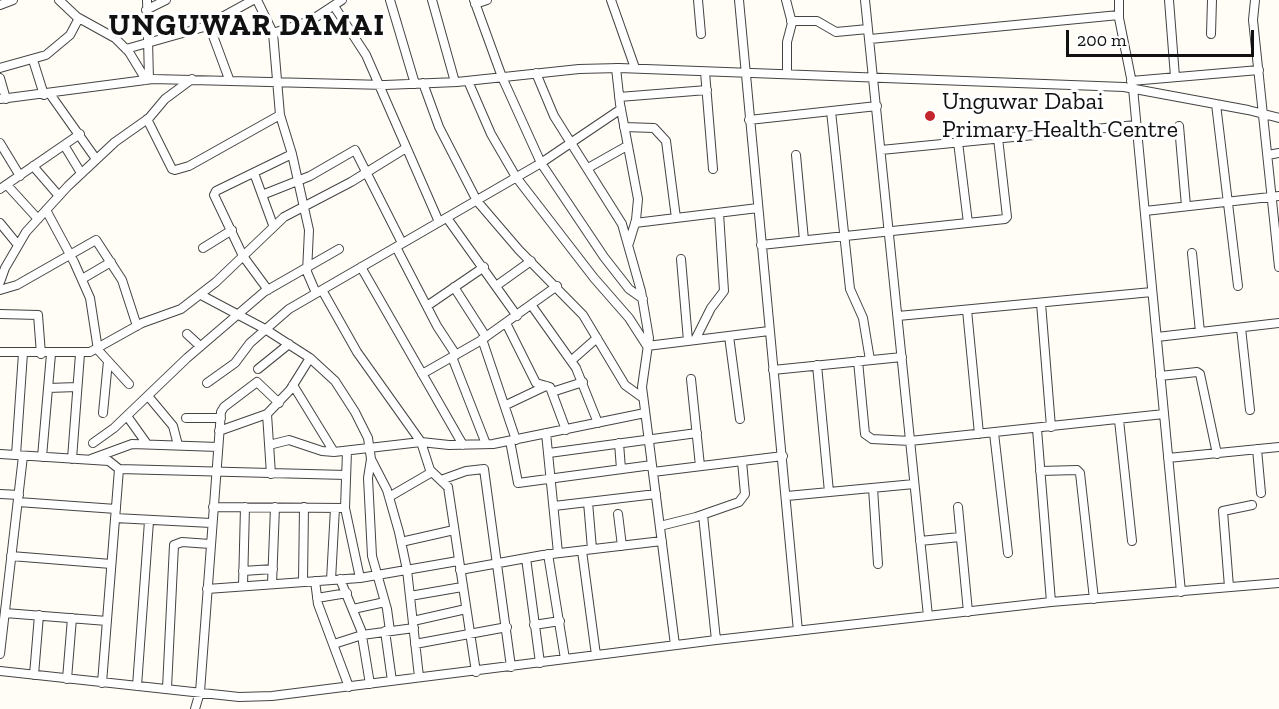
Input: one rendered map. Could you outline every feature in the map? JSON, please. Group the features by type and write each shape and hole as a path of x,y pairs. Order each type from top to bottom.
{"street":[{"path":"0,5 13,0"},
{"path":"147,0 147,79"},
{"path":"146,10 166,0"},
{"path":"126,49 147,45 209,25 255,0 273,33 280,115 292,154 309,235 306,266 308,279 421,442 432,472 450,493 476,672"},
{"path":"273,33 310,21 342,0"},
{"path":"390,0 419,84 477,201 583,315 625,385 643,398"},
{"path":"432,0 454,82"},
{"path":"487,0 474,2 502,77 541,163 604,257 629,289 643,299"},
{"path":"611,0 635,68"},
{"path":"698,0 701,34"},
{"path":"739,0 798,631"},
{"path":"786,0 791,21 787,42 787,74"},
{"path":"865,0 928,616"},
{"path":"1119,0 1119,15 1132,84 1181,592"},
{"path":"1169,0 1175,77"},
{"path":"1211,34 1212,0"},
{"path":"1254,0 1253,20 1268,156 1275,197 1279,267"},
{"path":"65,2 79,18 97,26 126,49 147,79"},
{"path":"334,6 366,55 406,148 443,220 484,267 517,316"},
{"path":"870,39 1119,15"},
{"path":"0,68 46,55 70,35 79,18"},
{"path":"791,21 817,21 836,32 868,28"},
{"path":"209,25 229,79"},
{"path":"33,60 47,94 80,134 96,159"},
{"path":"616,68 627,146 638,199 635,223 628,244"},
{"path":"0,78 3,99 147,79 276,80 378,85 468,81 536,73 616,68 1132,84 1175,77 1259,70"},
{"path":"705,72 713,169"},
{"path":"536,73 554,116 622,225 643,299 649,327 642,387 643,398 675,645"},
{"path":"1,276 18,245 58,196 96,159 147,120 165,99 192,79"},
{"path":"468,81 491,134 516,177 594,278 629,318 647,346"},
{"path":"1132,84 1279,118"},
{"path":"619,97 707,90"},
{"path":"1216,104 1238,286"},
{"path":"749,120 877,106"},
{"path":"207,383 235,363 246,346 289,309 541,163 621,109"},
{"path":"831,111 842,236 851,296 863,318 870,360"},
{"path":"147,120 172,169 175,170 189,166 280,115"},
{"path":"881,150 1136,125"},
{"path":"1179,126 1186,206"},
{"path":"624,127 654,128 666,141 676,218"},
{"path":"38,219 3,187 80,134"},
{"path":"762,245 999,220 1007,217 998,138"},
{"path":"958,142 968,223"},
{"path":"0,143 20,176"},
{"path":"64,145 81,173"},
{"path":"588,168 627,146"},
{"path":"0,352 80,354 98,350 137,326 182,309 243,256 273,225 406,148"},
{"path":"262,195 298,181 352,150 358,152 427,306 454,356 486,444"},
{"path":"1268,156 1279,153"},
{"path":"268,290 243,256 214,193 292,154"},
{"path":"795,155 804,240"},
{"path":"33,166 58,196"},
{"path":"254,172 273,225"},
{"path":"1145,211 1275,197"},
{"path":"635,223 758,208"},
{"path":"46,210 82,279 94,314 98,350 129,384"},
{"path":"692,340 724,291 719,213"},
{"path":"0,223 18,245"},
{"path":"203,248 232,230"},
{"path":"0,290 18,285 96,240 126,287 137,326"},
{"path":"93,443 127,416 200,346 268,290 339,249"},
{"path":"1192,253 1200,332"},
{"path":"681,259 692,340"},
{"path":"496,286 531,261"},
{"path":"82,279 111,262"},
{"path":"361,267 463,445"},
{"path":"427,306 484,267"},
{"path":"422,375 484,338 557,286"},
{"path":"454,287 484,338 506,405 513,440 517,482 621,469 700,466 783,456"},
{"path":"898,316 1152,292"},
{"path":"201,294 265,329 310,358 335,381 363,427 370,447 369,518 377,575 385,602 392,681"},
{"path":"1041,303 1051,427"},
{"path":"532,306 572,360 598,423"},
{"path":"967,310 979,434"},
{"path":"0,314 38,315 46,354 48,388 42,457"},
{"path":"506,323 536,383 550,388 566,429"},
{"path":"1157,338 1279,323"},
{"path":"1241,328 1250,410"},
{"path":"647,346 769,331"},
{"path":"187,334 200,346"},
{"path":"729,336 740,419"},
{"path":"572,360 597,338"},
{"path":"258,369 289,344"},
{"path":"0,654 18,499 23,353"},
{"path":"72,459 80,354"},
{"path":"773,370 902,357"},
{"path":"219,431 267,414 293,385 310,358"},
{"path":"103,413 108,361"},
{"path":"858,361 866,434 872,439 910,441 1164,414"},
{"path":"817,365 829,492"},
{"path":"1161,376 1197,372 1200,374 1216,454"},
{"path":"691,379 700,466"},
{"path":"195,709 200,692 211,523 221,417 224,407 257,382 279,403"},
{"path":"506,405 550,388 583,382"},
{"path":"293,385 334,452"},
{"path":"48,388 77,387"},
{"path":"148,396 173,426 178,445"},
{"path":"269,445 289,440 322,451 334,452 421,442 486,444 645,413"},
{"path":"267,414 270,474"},
{"path":"127,416 147,444"},
{"path":"186,418 221,417"},
{"path":"1119,420 1132,542"},
{"path":"1037,429 1051,602"},
{"path":"546,433 554,506 553,554 565,659"},
{"path":"549,453 697,433"},
{"path":"994,433 1008,553"},
{"path":"105,435 113,449"},
{"path":"619,442 621,469"},
{"path":"88,460 132,444 218,447"},
{"path":"1168,458 1279,447"},
{"path":"1257,449 1261,493"},
{"path":"347,451 345,508 360,578"},
{"path":"0,454 113,462 119,469 102,683"},
{"path":"371,459 383,479 401,542 407,570 419,677"},
{"path":"660,526 703,515 743,498 745,494 742,461"},
{"path":"119,469 346,475"},
{"path":"441,480 466,471 484,469 511,667"},
{"path":"1040,471 1077,470 1080,473 1094,599"},
{"path":"389,497 432,472"},
{"path":"787,496 914,484"},
{"path":"873,488 878,564"},
{"path":"0,494 18,499 115,513 149,521 211,523"},
{"path":"554,506 656,494"},
{"path":"588,501 592,549"},
{"path":"1229,587 1223,511 1252,505"},
{"path":"213,507 345,508"},
{"path":"243,586 245,507"},
{"path":"272,584 275,507"},
{"path":"303,581 304,507"},
{"path":"958,507 968,612"},
{"path":"335,508 336,580 347,593 354,609 362,635 370,684"},
{"path":"618,514 622,546"},
{"path":"703,515 716,640"},
{"path":"136,686 149,521"},
{"path":"401,542 454,530"},
{"path":"920,541 960,537"},
{"path":"166,688 174,545 182,542 210,544"},
{"path":"207,589 360,578 407,570 496,563 582,550 662,542"},
{"path":"582,550 596,655"},
{"path":"526,558 540,663"},
{"path":"0,561 11,559 111,564"},
{"path":"243,571 273,569"},
{"path":"315,581 317,598 349,687"},
{"path":"0,671 239,697 272,696 716,640 1051,602 1279,583"},
{"path":"410,596 462,587"},
{"path":"317,598 347,593"},
{"path":"354,609 385,602"},
{"path":"334,644 362,635 413,625 466,609"},
{"path":"5,613 107,621"},
{"path":"34,675 39,615"},
{"path":"67,679 72,618"},
{"path":"534,625 560,621"},
{"path":"415,644 507,627"}],"place":[{"name":"Unguwar Dabai Primary Health Centre","path":"930,116"}],"district":[{"name":"UNGUWAR DAMAI","path":"247,26"}]}
